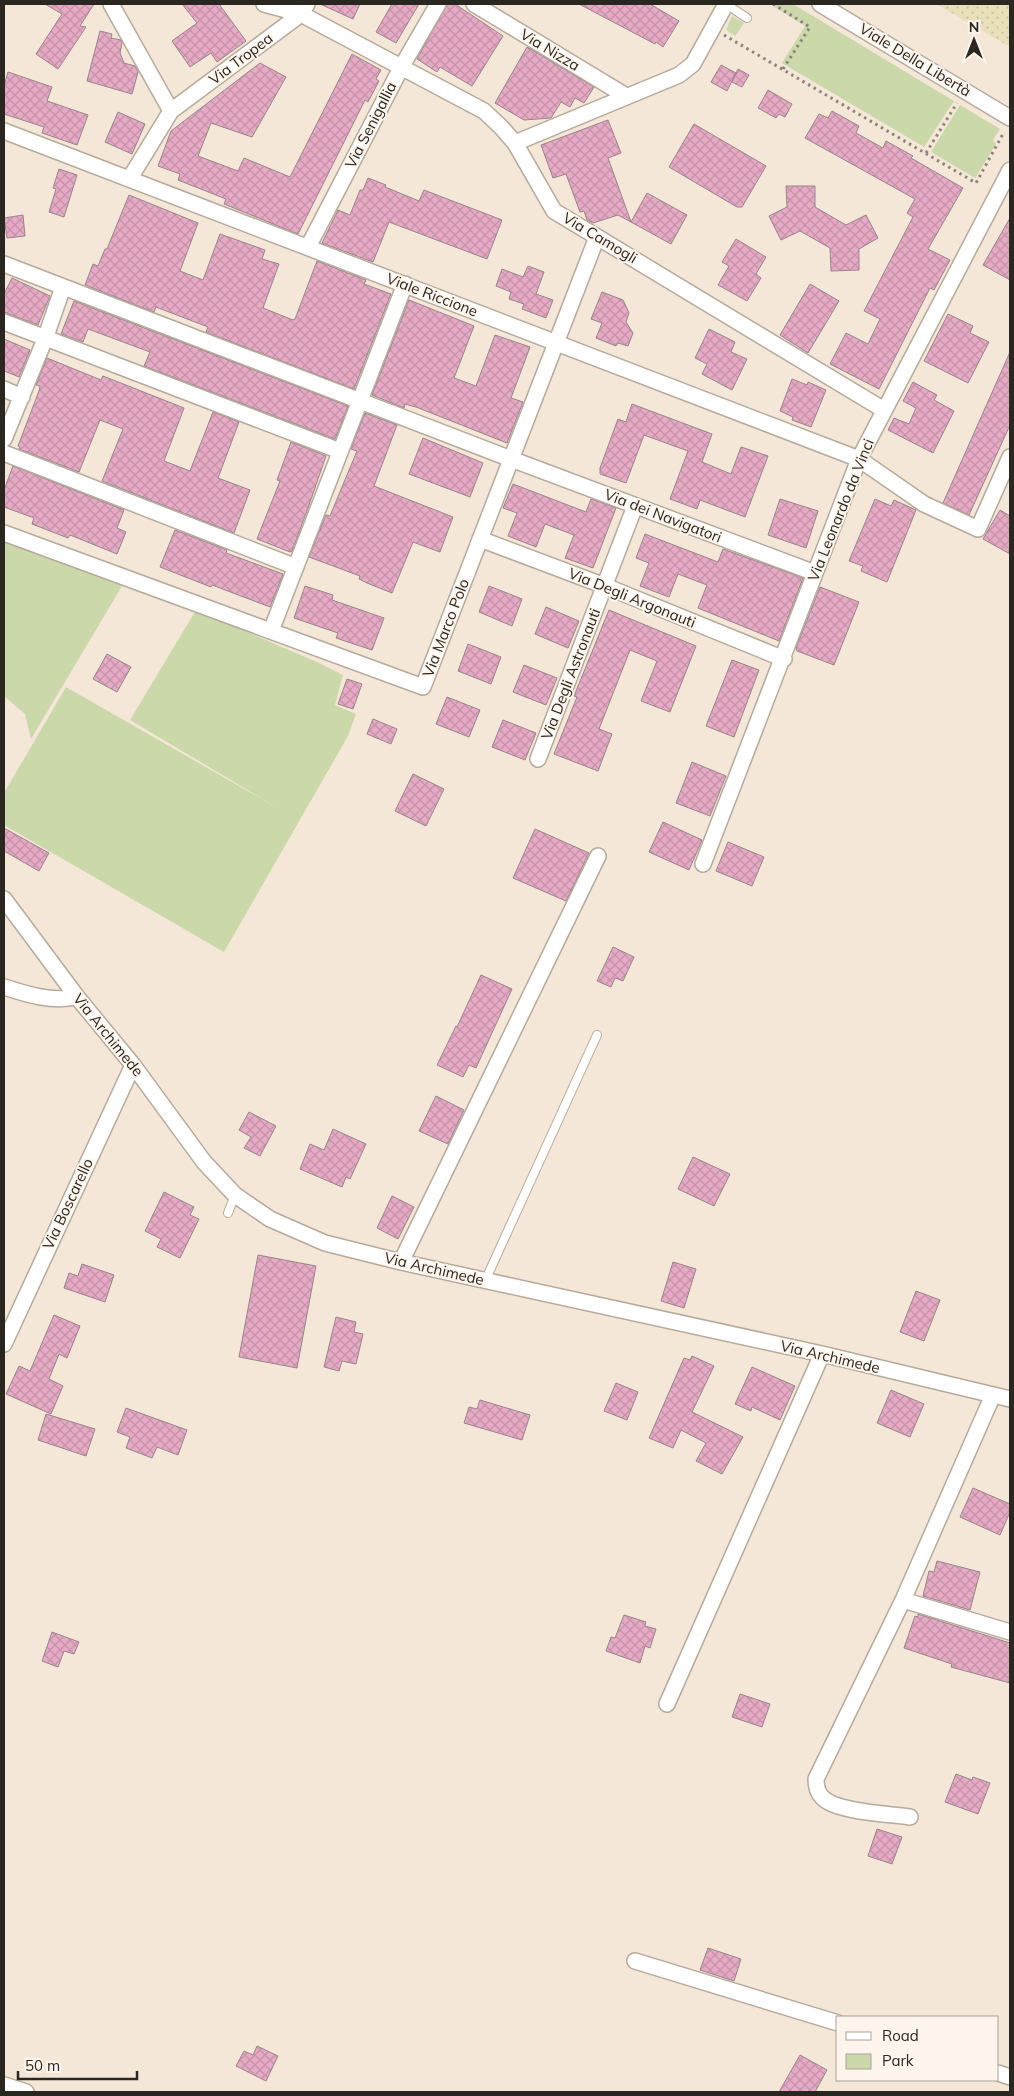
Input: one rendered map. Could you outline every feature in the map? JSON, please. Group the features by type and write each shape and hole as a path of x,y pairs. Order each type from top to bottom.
{"street":[{"path":"111,4 171,111 130,178"},
{"name":"Via Camogli","path":"264,4 304,9 484,111 515,143 554,211 884,410"},
{"name":"Via Senigallia","path":"308,247 402,66 438,4"},
{"name":"Via Nizza","path":"474,4 626,96"},
{"path":"711,4 717,11 716,24"},
{"path":"515,143 679,74 693,64 726,4"},
{"name":"Viale Della Libertà","path":"820,4 965,90 1007,125"},
{"name":"Via Tropea","path":"171,111 304,9"},
{"name":"Viale Riccione","path":"4,131 859,459 924,504 978,529 1010,457"},
{"name":"Via Leonardo da Vinci","path":"703,864 784,659 859,459 1010,170"},
{"name":"Via Marco Polo","path":"4,533 423,687 597,237"},
{"name":"Via dei Navigatori","path":"4,264 511,459 815,573"},
{"path":"271,631 405,284"},
{"path":"4,439 45,339 63,287"},
{"path":"4,322 340,451"},
{"path":"4,389 22,397"},
{"path":"4,453 296,567"},
{"name":"Via Degli Astronauti","path":"538,759 635,506"},
{"name":"Via Degli Argonauti","path":"480,538 605,586 784,659"},
{"path":"402,1262 598,856"},
{"name":"Via Archimede","path":"4,900 77,997 133,1065 204,1162 236,1195 270,1219 325,1243 402,1262 822,1354 1010,1399"},
{"path":"4,987 42,999 77,997"},
{"name":"Via Boscarello","path":"4,1344 133,1065"},
{"path":"667,1704 822,1354"},
{"path":"910,1817 839,1807 820,1796 816,1779 903,1600 993,1394"},
{"path":"903,1600 1010,1632"},
{"path":"635,1961 836,2022"},
{"path":"4,2086 26,2092"}],"lane":[{"path":"726,4 747,18"},
{"path":"485,1281 597,1035"},
{"path":"228,1212 236,1195"}],"path":[{"path":"773,4 810,27 783,70"},
{"path":"716,24 783,70 976,183 1007,125"},
{"path":"926,153 965,90"}],"green space":[{"path":"770,4 793,4 954,101 924,147 782,63 805,26"},
{"path":"732,16 744,23 735,36 726,30"},
{"path":"960,105 1000,129 993,140 996,144 975,178 931,152"},
{"path":"4,541 122,586 31,739 25,714 4,696"},
{"path":"196,610 343,675 335,705 356,714 348,736 224,952 4,825 4,793 66,687 281,810 130,720"}],"sand":[{"path":"936,4 1010,4 1010,47"}],"building":[{"path":"45,4 94,4 80,26 86,27 58,69 36,54 62,14"},
{"path":"182,4 219,4 246,41 217,62 211,53 190,67 172,41 197,23"},
{"path":"320,4 360,4 353,19"},
{"path":"392,4 419,4 396,43 376,32"},
{"path":"447,4 455,4 503,36 472,86 440,67 437,72 417,59"},
{"path":"579,4 650,4 679,21 663,47"},
{"path":"100,31 112,34 111,38 121,40 120,53 124,63 135,66 138,72 132,94 87,81"},
{"path":"527,47 594,87 584,103 575,98 570,107 561,102 551,118 524,120 495,103"},
{"path":"352,54 381,70 376,79 379,81 368,102 365,100 298,234 224,204 226,199 178,180 180,174 158,166 171,131 260,63 286,77 252,137 211,123 198,156 238,171 244,158 290,177"},
{"path":"721,65 736,73 727,91 711,82"},
{"path":"738,69 749,75 742,87 732,82"},
{"path":"8,72 52,87 47,101 88,115 77,145 42,133 44,127 4,114 4,86"},
{"path":"768,90 792,104 785,117 779,114 776,118 758,108"},
{"path":"832,111 859,126 856,133 883,148 886,141 963,188 928,249 950,260 934,290 930,288 879,389 830,364 846,333 868,344 880,319 864,311 913,217 907,213 915,199 805,138 819,114 828,118"},
{"path":"118,112 145,124 132,154 105,142"},
{"path":"608,120 621,153 608,158 631,222 618,215 593,223 587,220 584,211 580,212 566,174 553,178 541,145"},
{"path":"694,124 766,166 742,207 737,207 669,167"},
{"path":"59,169 77,175 64,217 49,212 56,189 53,188"},
{"path":"368,178 419,201 424,190 502,220 487,259 389,222 373,262 322,243 338,210 350,215 360,190 363,190"},
{"path":"786,186 815,186 815,207 846,225 866,215 878,238 859,249 859,270 831,271 830,248 800,231 781,240 769,216 787,207"},
{"path":"647,193 687,215 671,244 631,222"},
{"path":"129,195 198,223 180,271 203,280 220,234 265,250 262,259 279,264 263,308 293,320 317,261 366,280 364,284 391,294 354,389 206,332 208,327 156,307 154,312 85,285 93,264 98,266 105,249 107,249"},
{"path":"23,215 25,236 7,238 4,218"},
{"path":"1010,218 1010,280 983,265"},
{"path":"736,239 766,257 756,274 761,278 747,301 718,285 729,266 722,262"},
{"path":"528,266 544,272 536,294 553,300 546,318 522,309 524,304 509,299 511,292 496,286 502,269 523,277"},
{"path":"12,278 50,296 38,325 4,312 4,294"},
{"path":"810,284 839,301 808,353 780,335"},
{"path":"602,292 623,300 629,313 626,322 633,333 628,346 618,343 616,346 596,338 602,323 591,319"},
{"path":"409,300 474,326 454,378 476,386 495,335 530,347 511,398 523,402 507,443 416,407 405,404 404,408 372,395"},
{"path":"74,301 348,406 335,439 144,366 150,352 88,329 83,342 61,334"},
{"path":"948,314 973,326 970,333 989,342 968,383 924,361"},
{"path":"709,329 735,342 731,352 747,359 732,390 702,374 707,364 695,358"},
{"path":"4,339 30,350 19,377 4,371"},
{"path":"1010,352 1010,425 969,515 943,503"},
{"path":"47,358 101,380 103,376 184,408 164,461 190,471 213,412 239,422 218,478 250,490 234,533 102,481 123,429 100,420 79,472 19,449 20,447 18,446 39,391 40,386 36,385"},
{"path":"792,379 807,385 808,382 826,390 811,427 792,420 793,417 780,411"},
{"path":"913,382 937,395 934,400 954,411 933,453 888,430 894,418 909,424 916,408 903,401"},
{"path":"632,404 712,434 702,462 731,474 741,447 768,456 745,517 700,500 697,509 670,499 688,451 644,435 626,483 600,474 600,468 618,419 626,422"},
{"path":"365,413 397,425 374,486 453,517 440,552 413,542 392,593 359,579 360,576 309,557 326,515 330,516 357,451 351,449"},
{"path":"423,438 483,463 470,497 409,474"},
{"path":"291,442 326,456 292,551 290,552 257,539 280,481 277,480"},
{"path":"13,466 124,510 117,528 126,532 117,554 70,535 68,538 32,524 34,518 4,507 4,490"},
{"path":"513,484 586,512 591,499 616,508 593,568 565,558 574,535 545,524 536,547 508,536 517,513 503,508"},
{"path":"780,499 818,511 806,548 768,535"},
{"path":"875,499 891,506 894,500 916,510 887,582 861,571 863,566 849,561"},
{"path":"1000,510 1010,516 1010,554 983,539"},
{"path":"175,530 227,550 226,553 283,574 270,607 160,567"},
{"path":"645,534 718,562 723,549 803,578 779,641 698,608 707,585 678,574 669,597 640,586 649,563 636,558"},
{"path":"305,586 333,595 332,600 384,618 372,650 336,638 338,633 294,618"},
{"path":"489,586 522,599 512,626 479,612"},
{"path":"820,587 859,602 834,665 797,651 796,648"},
{"path":"546,607 579,621 568,648 535,634"},
{"path":"609,610 696,646 670,712 641,701 657,661 630,650 599,729 612,734 598,771 554,754 577,697 574,696"},
{"path":"468,644 501,657 491,684 458,671"},
{"path":"107,654 131,667 117,692 93,679"},
{"path":"732,660 759,670 734,737 706,726"},
{"path":"524,665 557,678 546,705 513,692"},
{"path":"347,679 362,684 353,709 338,704"},
{"path":"447,697 480,710 469,737 436,724"},
{"path":"373,719 397,729 391,744 367,734"},
{"path":"503,720 536,733 525,760 492,747"},
{"path":"692,762 726,776 710,816 676,803"},
{"path":"413,774 444,789 426,826 395,811"},
{"path":"663,822 702,840 689,870 649,852"},
{"path":"4,828 49,853 39,871 4,851"},
{"path":"535,829 589,853 566,901 513,878"},
{"path":"728,842 764,857 752,886 716,871"},
{"path":"613,947 634,957 623,981 615,978 611,987 597,981"},
{"path":"481,975 512,989 476,1068 469,1065 463,1077 437,1065"},
{"path":"436,1096 464,1110 448,1144 419,1131"},
{"path":"249,1112 276,1126 260,1156 244,1148 251,1137 239,1130"},
{"path":"333,1129 366,1144 350,1179 346,1177 342,1187 300,1169 310,1144 324,1150"},
{"path":"693,1157 730,1174 714,1206 678,1189"},
{"path":"164,1192 194,1207 190,1215 199,1219 180,1258 157,1247 161,1239 145,1231"},
{"path":"392,1196 414,1207 398,1239 377,1228"},
{"path":"258,1255 316,1266 297,1368 239,1357"},
{"path":"673,1262 696,1269 684,1308 661,1301"},
{"path":"82,1264 114,1275 105,1302 64,1288 69,1273 78,1276"},
{"path":"916,1291 940,1300 924,1341 900,1332"},
{"path":"54,1315 80,1326 67,1358 59,1354 49,1379 63,1386 51,1414 6,1394 19,1366 30,1371"},
{"path":"336,1317 356,1322 354,1332 363,1334 356,1364 342,1361 339,1371 324,1367"},
{"path":"692,1356 714,1366 692,1412 743,1437 722,1474 696,1461 706,1443 681,1430 673,1448 649,1438 684,1358 690,1360"},
{"path":"752,1367 795,1386 780,1420 752,1407 751,1411 735,1404"},
{"path":"616,1383 638,1392 627,1420 604,1411"},
{"path":"891,1390 924,1404 910,1437 877,1423"},
{"path":"480,1400 530,1415 522,1440 464,1423 469,1407 477,1409"},
{"path":"126,1408 187,1430 178,1455 157,1447 152,1458 126,1448 130,1437 117,1432"},
{"path":"46,1414 95,1429 86,1456 38,1440"},
{"path":"973,1488 1010,1504 1010,1512 1000,1535 960,1517"},
{"path":"937,1561 980,1572 970,1610 923,1596 929,1571 934,1572"},
{"path":"918,1614 1010,1643 1010,1683 951,1667 952,1664 904,1648 915,1616 918,1617"},
{"path":"624,1615 646,1622 645,1626 656,1629 650,1648 645,1646 640,1663 606,1651 611,1637 615,1638"},
{"path":"52,1632 79,1642 74,1654 64,1651 58,1667 42,1661"},
{"path":"740,1694 770,1704 762,1727 732,1717"},
{"path":"956,1774 972,1780 973,1777 990,1783 978,1814 945,1802"},
{"path":"877,1829 902,1837 892,1864 868,1856"},
{"path":"708,1948 741,1959 734,1981 700,1970"},
{"path":"257,2046 278,2056 266,2081 236,2066 244,2051 253,2055"},
{"path":"800,2055 827,2070 815,2092 779,2092"}]}
